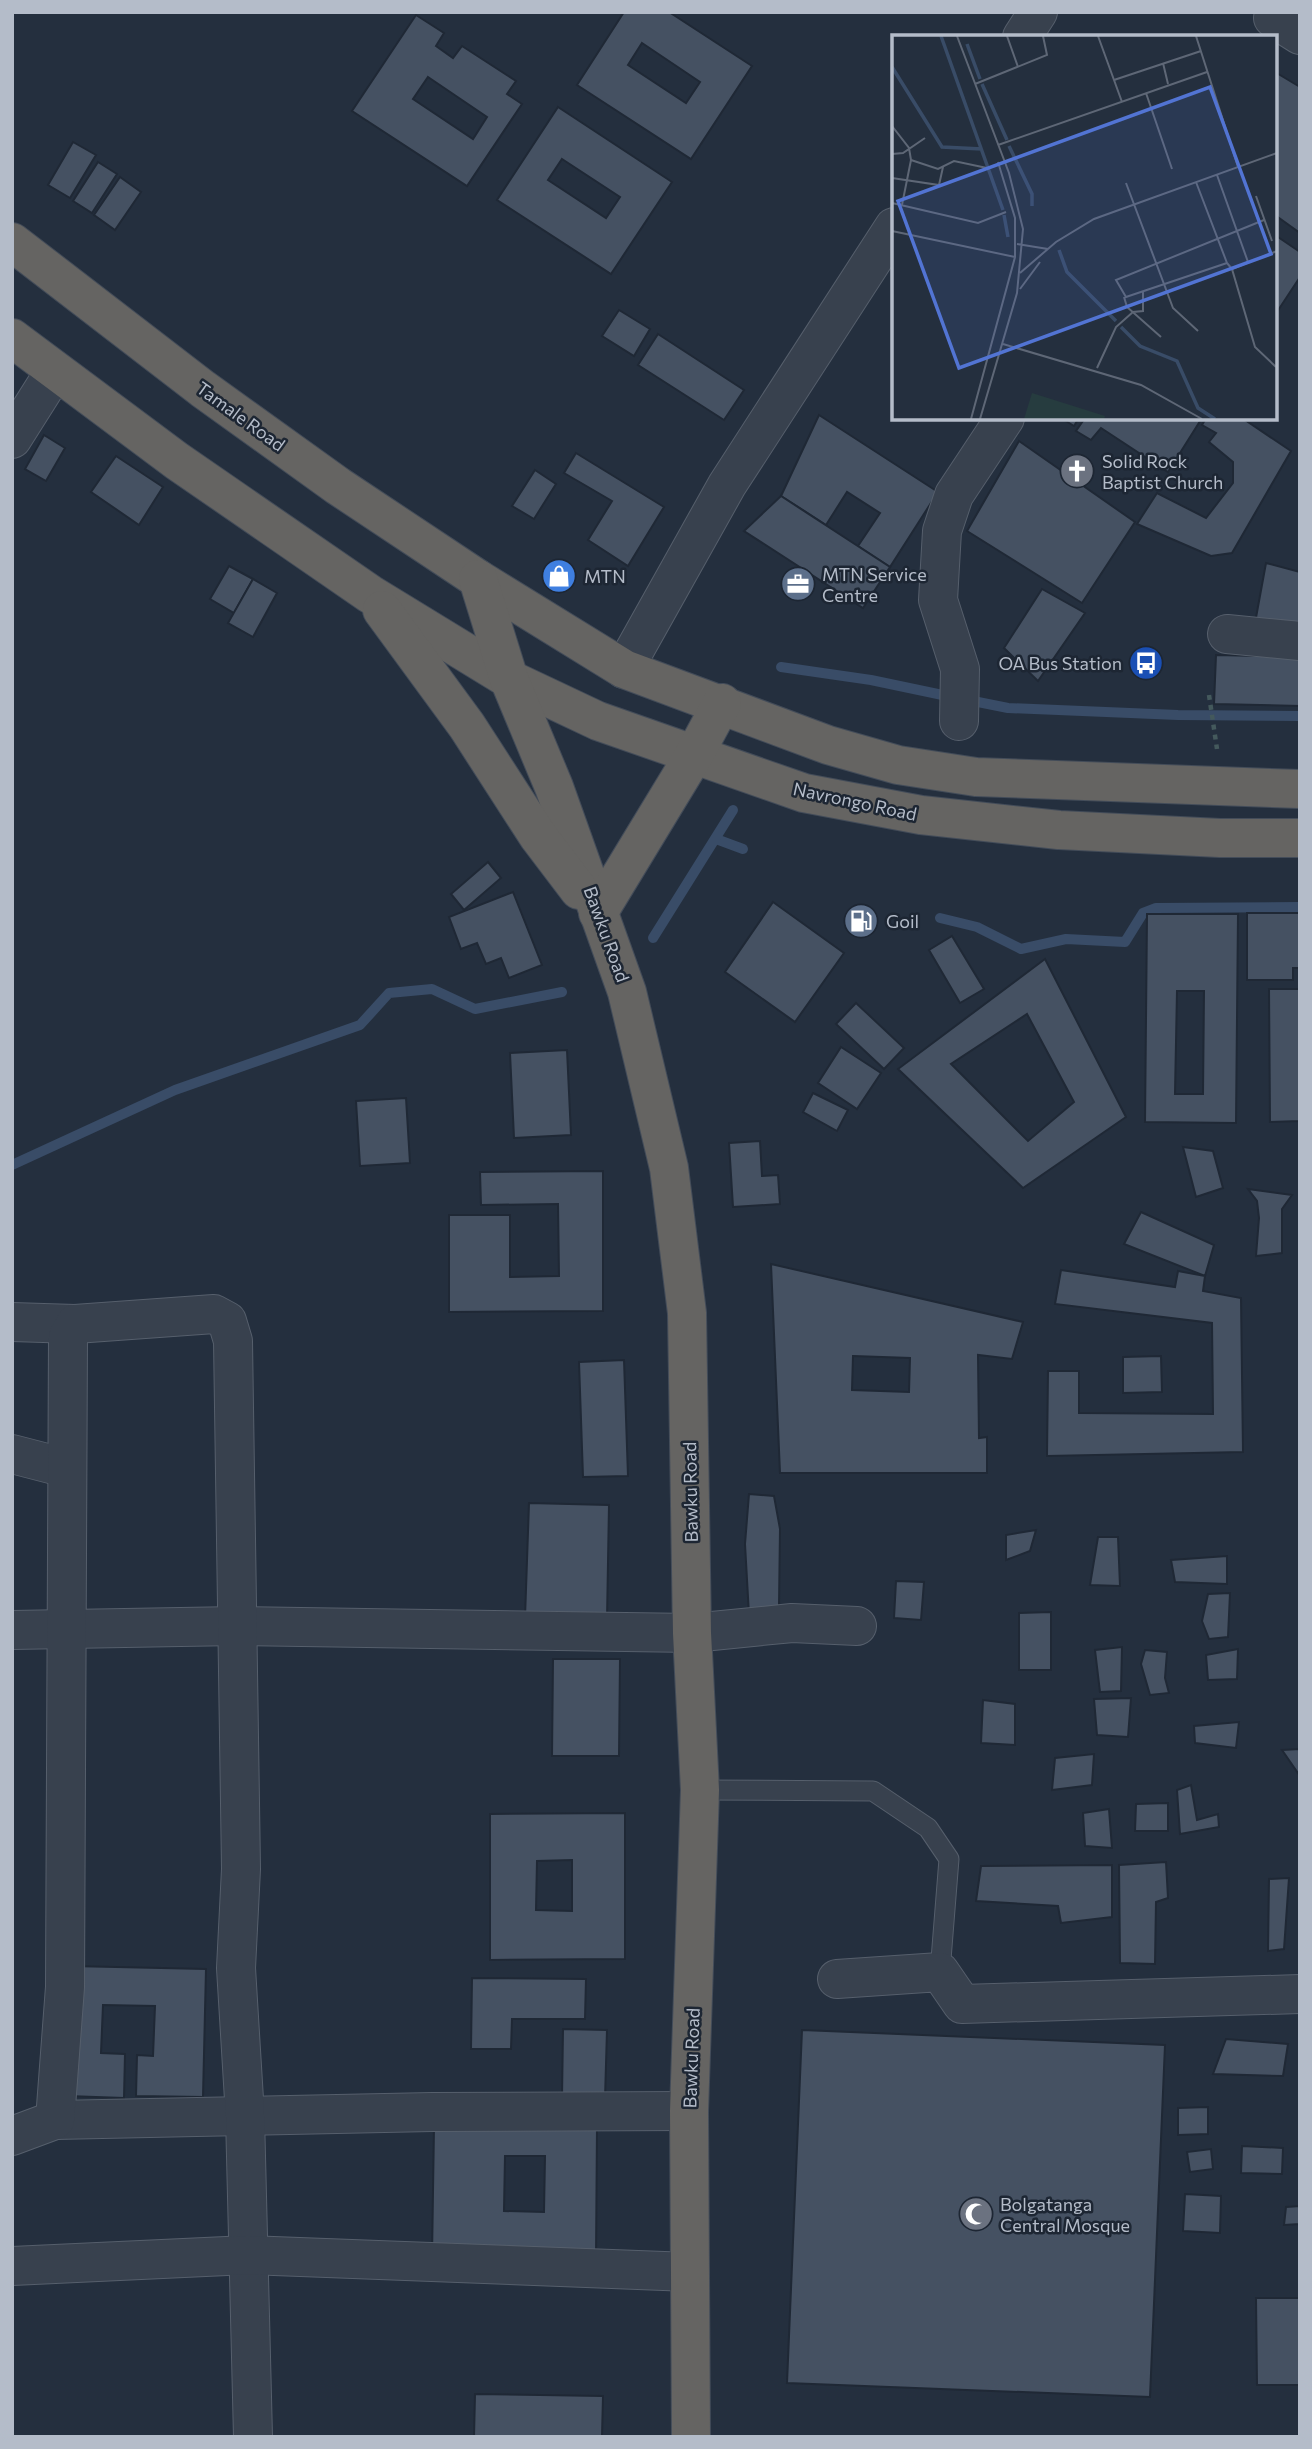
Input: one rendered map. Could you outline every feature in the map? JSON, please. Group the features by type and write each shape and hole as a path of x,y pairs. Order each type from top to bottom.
{"highway":[{"name":"Tamale Road","path":"12,242 203,389 338,486 478,579"},
{"path":"12,338 177,461 370,594 467,726 538,836 598,914 694,755 722,703"},
{"path":"478,579 624,669 722,703 828,745 898,765 976,777 1300,789"},
{"name":"Bawku Road","path":"478,579 509,679 554,787 627,992 669,1168 687,1313 692,1633 700,1790 689,2111 691,2437"},
{"name":"Navrongo Road","path":"370,594 509,679 598,721 804,793 920,815 1059,830 1220,838 1300,838"}],"street":[{"path":"1023,35 1038,12"},
{"path":"624,669 657,605 727,485 892,230"},
{"path":"12,439 55,371"},
{"path":"959,722 960,669 938,600 942,531 954,495 1004,420"},
{"path":"1227,634 1300,641"},
{"path":"12,1322 75,1324 214,1314 227,1321 233,1341 241,1869 236,1968 245,2116 253,2437"},
{"path":"55,2120 65,1987 64,1629 68,1337 75,1324"},
{"path":"12,1454 65,1468"},
{"path":"12,1630 237,1626 692,1633 792,1623 857,1626"},
{"path":"837,1979 940,1972 962,2004 1300,1994"},
{"path":"12,2136 55,2120 432,2112 689,2111"},
{"path":"12,2266 248,2255 690,2272"}],"lane":[{"path":"700,1790 873,1791 928,1828 949,1859 940,1972"}],"path":[{"path":"1209,695 1217,750"}],"building":[{"path":"624,12 669,12 752,66 691,159 577,85","holes":["642,43 700,82 686,103 628,65"]},
{"path":"416,15 444,33 436,46 453,58 462,46 516,81 507,94 522,104 467,186 352,111","holes":["428,77 487,117 473,139 413,99"]},
{"path":"1277,73 1300,87 1300,233 1277,216"},
{"path":"558,107 672,182 611,274 497,200","holes":["562,159 620,197 606,218 548,180"]},
{"path":"73,142 96,155 70,198 48,185"},
{"path":"98,162 117,174 92,213 73,201"},
{"path":"120,177 141,192 115,230 94,215"},
{"path":"1277,236 1300,252 1300,277 1277,312"},
{"path":"619,310 650,329 634,356 602,336"},
{"path":"658,334 744,390 724,420 638,365"},
{"path":"819,415 938,492 890,567 858,546 880,513 847,492 826,525 781,496"},
{"path":"1064,420 1078,420 1074,426"},
{"path":"1084,420 1201,420 1168,472 1101,428 1091,440 1076,431"},
{"path":"1205,420 1245,420 1291,451 1232,553 1211,556 1137,524 1157,493 1206,518 1233,483 1233,462 1209,442 1216,433 1202,425"},
{"path":"44,435 65,448 46,481 25,469"},
{"path":"1019,441 1135,522 1082,603 967,531"},
{"path":"576,453 664,507 628,566 588,540 612,501 564,473"},
{"path":"116,456 163,487 139,525 91,492"},
{"path":"535,470 556,484 534,519 512,506"},
{"path":"781,496 890,567 863,608 744,531"},
{"path":"1266,563 1300,572 1300,632 1255,623"},
{"path":"229,566 253,579 234,613 210,599"},
{"path":"253,579 277,593 253,637 228,623"},
{"path":"1042,589 1085,613 1038,681 1004,648"},
{"path":"1216,655 1300,657 1300,706 1214,704"},
{"path":"488,862 501,878 464,910 451,894"},
{"path":"513,892 542,965 509,978 501,958 486,964 477,943 461,949 449,917"},
{"path":"773,902 844,953 795,1022 725,972"},
{"path":"1247,913 1300,913 1300,968 1293,968 1293,980 1247,980"},
{"path":"1147,914 1238,914 1236,1123 1145,1122","holes":["1177,991 1204,991 1203,1094 1175,1094"]},
{"path":"952,936 984,989 960,1003 929,950"},
{"path":"1045,959 1126,1117 1023,1188 898,1069","holes":["1027,1014 1074,1102 1028,1141 951,1064"]},
{"path":"1269,989 1300,989 1300,1121 1270,1122"},
{"path":"856,1003 904,1048 884,1069 836,1024"},
{"path":"841,1047 881,1073 857,1109 818,1083"},
{"path":"567,1050 571,1135 514,1138 510,1053"},
{"path":"813,1093 848,1110 837,1131 803,1112"},
{"path":"406,1098 410,1163 360,1166 356,1101"},
{"path":"760,1141 762,1176 778,1175 780,1204 733,1207 729,1143"},
{"path":"1183,1147 1213,1151 1223,1188 1196,1197"},
{"path":"603,1171 603,1311 449,1312 449,1215 510,1215 510,1277 559,1276 558,1204 481,1205 480,1172"},
{"path":"1248,1189 1292,1195 1282,1209 1282,1253 1256,1256 1259,1218 1257,1201"},
{"path":"1141,1212 1214,1245 1205,1276 1124,1244"},
{"path":"771,1264 1023,1322 1012,1359 978,1355 979,1438 987,1437 987,1473 780,1473","holes":["853,1356 910,1358 909,1392 852,1390"]},
{"path":"1061,1270 1175,1287 1178,1271 1205,1276 1203,1291 1241,1298 1243,1452 1047,1456 1048,1371 1079,1371 1079,1413 1213,1414 1212,1323 1055,1304"},
{"path":"1161,1356 1162,1392 1123,1393 1123,1357"},
{"path":"624,1360 628,1476 583,1477 579,1362"},
{"path":"749,1494 774,1496 780,1529 779,1606 749,1615 745,1544"},
{"path":"529,1503 609,1505 607,1620 525,1618"},
{"path":"1036,1530 1030,1551 1006,1560 1006,1535"},
{"path":"1098,1537 1118,1537 1120,1586 1090,1585"},
{"path":"1227,1556 1227,1584 1175,1582 1171,1560"},
{"path":"896,1581 924,1582 921,1620 894,1618"},
{"path":"1230,1593 1228,1637 1209,1639 1202,1621 1208,1594"},
{"path":"1051,1612 1051,1670 1019,1670 1019,1613"},
{"path":"1122,1647 1121,1691 1100,1692 1095,1650"},
{"path":"1238,1649 1237,1679 1208,1680 1206,1655"},
{"path":"1145,1650 1167,1652 1165,1678 1169,1693 1150,1695 1141,1664"},
{"path":"553,1659 620,1659 619,1756 552,1756"},
{"path":"1131,1698 1128,1737 1097,1735 1094,1699"},
{"path":"983,1700 1015,1704 1015,1745 981,1743"},
{"path":"1239,1722 1236,1748 1195,1743 1194,1726"},
{"path":"1300,1749 1300,1776 1282,1750"},
{"path":"1094,1754 1092,1785 1052,1790 1055,1758"},
{"path":"1191,1785 1197,1820 1218,1814 1219,1827 1180,1834 1177,1790"},
{"path":"1168,1803 1168,1831 1135,1831 1136,1804"},
{"path":"1109,1809 1112,1848 1085,1846 1083,1813"},
{"path":"625,1813 625,1959 490,1960 490,1814","holes":["572,1860 572,1911 536,1910 537,1861"]},
{"path":"1166,1862 1168,1898 1156,1902 1155,1964 1120,1963 1119,1865"},
{"path":"1112,1865 1112,1917 1061,1923 1058,1906 976,1901 981,1866"},
{"path":"1289,1878 1284,1949 1268,1951 1269,1879"},
{"path":"71,1966 206,1969 203,2097 136,2096 137,2055 153,2056 155,2006 103,2005 101,2053 125,2054 124,2098 67,2096"},
{"path":"472,1978 586,1979 585,2019 512,2019 511,2049 471,2049"},
{"path":"563,2029 607,2030 605,2099 562,2098"},
{"name":"Bolgatanga Central Mosque","path":"802,2030 1165,2045 1150,2397 787,2383"},
{"path":"1226,2039 1288,2044 1283,2076 1213,2074"},
{"path":"1208,2107 1208,2134 1178,2135 1178,2108"},
{"path":"434,2126 597,2127 596,2258 432,2257","holes":["505,2156 545,2156 544,2212 504,2211"]},
{"path":"1242,2146 1283,2148 1282,2174 1241,2173"},
{"path":"1211,2149 1213,2169 1190,2172 1187,2152"},
{"path":"1185,2194 1221,2196 1220,2233 1183,2231"},
{"path":"1300,2206 1300,2224 1284,2225 1286,2207"},
{"path":"1256,2298 1300,2298 1300,2385 1257,2385"},
{"path":"475,2394 603,2396 602,2437 474,2437"}],"waterway":[{"path":"781,667 871,680 952,697"},
{"path":"968,700 1008,708 1178,715 1300,716"},
{"path":"653,938 733,810"},
{"path":"716,839 743,849"},
{"path":"940,918 977,927 1021,949 1066,939 1125,942 1143,913 1156,908 1300,907"},
{"path":"12,1165 175,1090 360,1025 389,993 432,989 475,1009 562,992"}],"place":[{"name":"Solid Rock Baptist Church","path":"1077,471"},
{"name":"MTN","path":"559,576"},
{"name":"MTN Service Centre","path":"798,584"},
{"name":"OA Bus Station","path":"1146,663"},
{"name":"Goil","path":"861,921"},
{"name":"Bolgatanga Central Mosque","path":"976,2214"}]}
